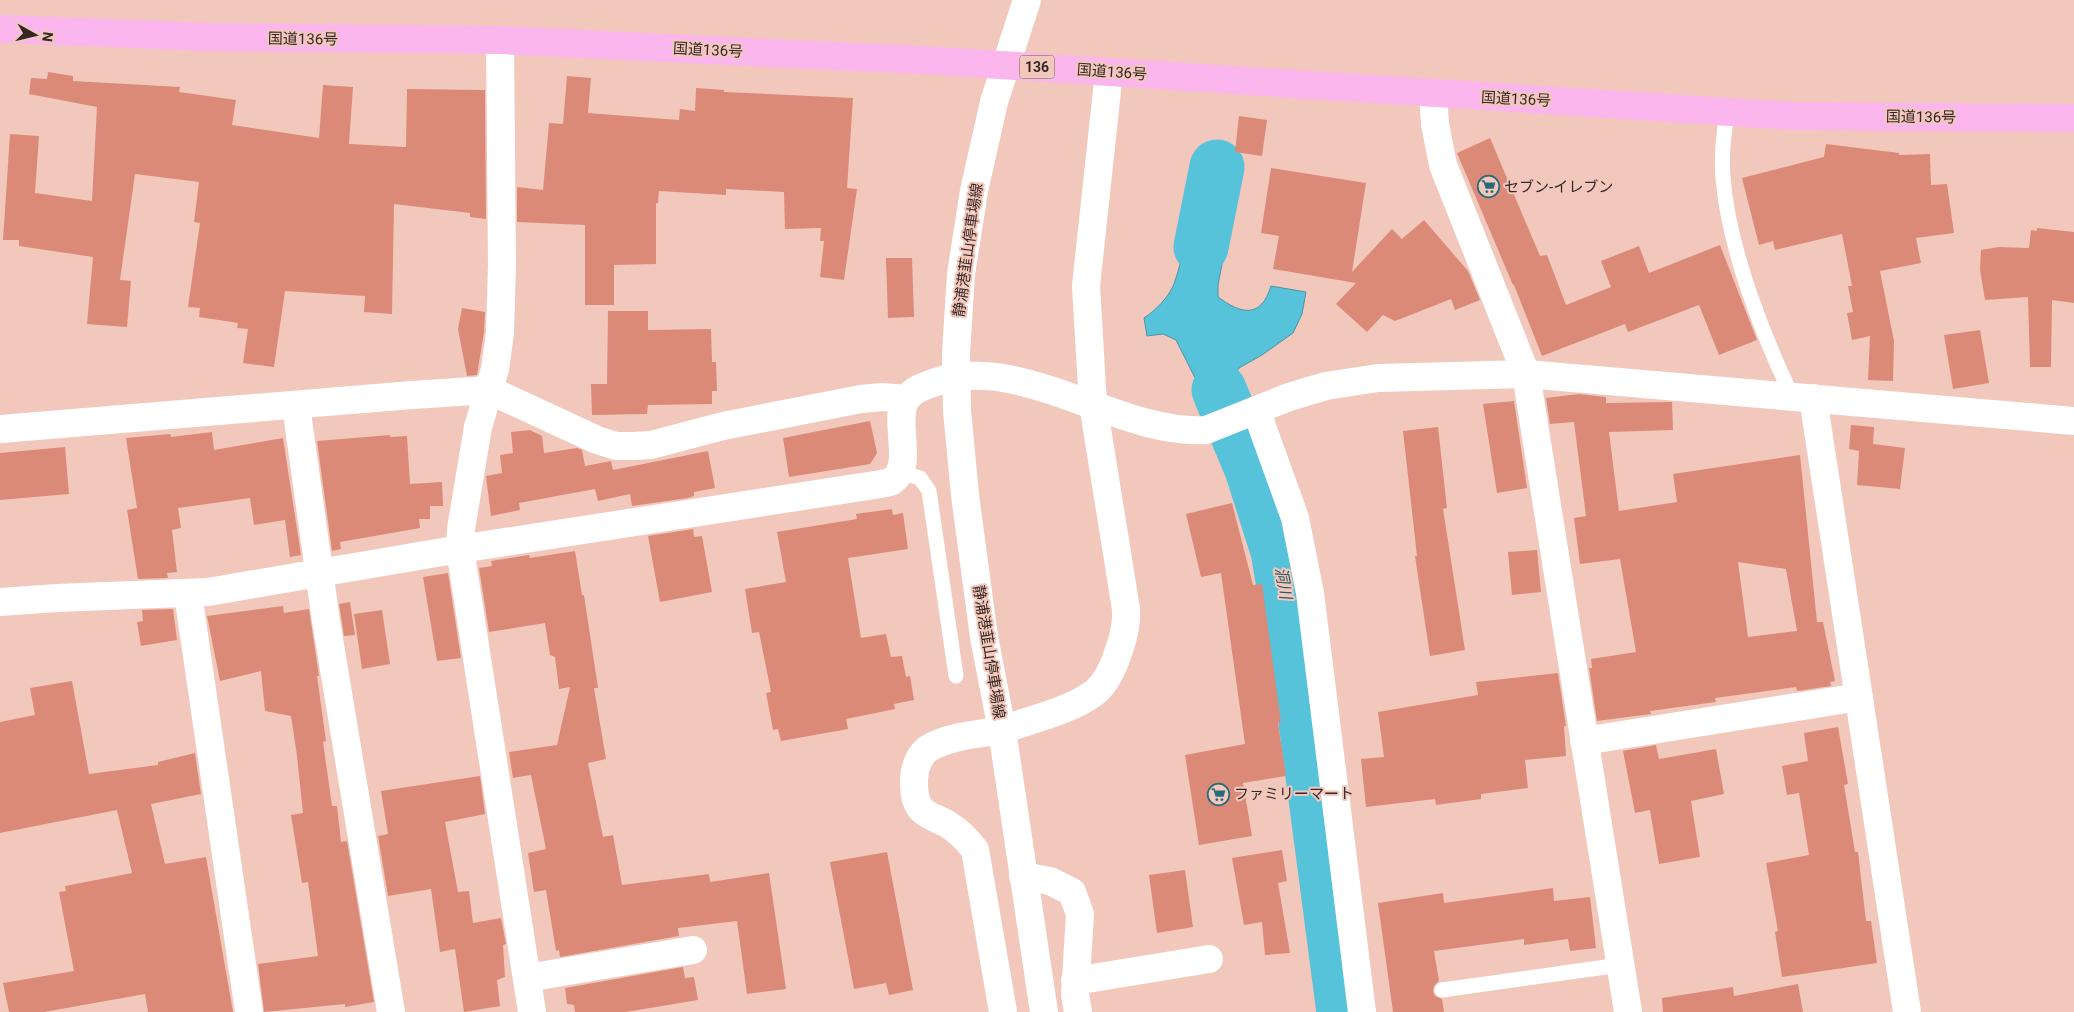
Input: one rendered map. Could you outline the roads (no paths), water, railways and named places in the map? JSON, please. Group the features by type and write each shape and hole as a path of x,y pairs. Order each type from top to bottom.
{"highway":[{"name":"国道136号","path":"0,28 212,37 500,40 948,62 1793,116 2074,118"}],"street":[{"name":"静浦港韮山停車場線","path":"1023,10 994,102 970,218 961,274 956,353 957,410 964,495 984,637 1002,730 1072,706 1095,692 1116,661 1127,623 1093,404 1086,286 1108,72"},
{"path":"500,40 502,275 500,333 495,369 478,428 461,529 460,549 532,1012"},
{"path":"1433,94 1435,124 1443,164 1526,374 1628,1012"},
{"path":"0,602 208,592 460,549 881,484 892,481 900,472 903,462 902,411 906,399 913,392 934,382 977,376 1038,386 1132,418 1191,431 1206,430 1288,397 1326,386 1378,378 1526,374 2074,421"},
{"path":"0,430 489,390 616,446 651,445 723,426 861,399 882,397 906,399"},
{"path":"1802,397 1859,697 1907,1012"},
{"path":"296,406 326,621 391,1012"},
{"path":"1253,412 1295,518 1310,593 1362,1012"},
{"path":"188,594 249,1012"},
{"path":"1584,741 1859,697"},
{"path":"1003,1012 975,850 963,834 921,809 915,799 914,787 914,775 918,763 922,754 930,747 1002,730 1044,1012"},
{"path":"1024,876 1050,881 1072,892 1080,914 1075,981 1078,1012"},
{"path":"527,978 694,950"},
{"path":"1075,981 1209,960"}],"lane":[{"path":"1727,112 1722,148 1723,178 1731,225 1742,268 1765,331 1802,397"},
{"path":"900,472 920,478 929,491 956,676"},
{"path":"1442,990 1620,965"}],"water":[{"path":"1196,171 1239,176 1218,285 1218,297 1242,310 1249,310 1262,304 1271,286 1306,292 1302,314 1293,333 1262,355 1239,368 1232,378 1233,399 1260,455 1239,465 1176,340 1163,334 1147,336 1144,318 1161,303 1174,284 1185,243"}],"waterway":[{"name":"洞川","path":"1201,247 1217,167"},
{"name":"洞川","path":"1219,390 1252,469 1278,551 1302,692 1344,1012"}],"place":[{"name":"セブン-イレブン","path":"1488,187"},
{"name":"ファミリーマート","path":"1218,794"}]}
